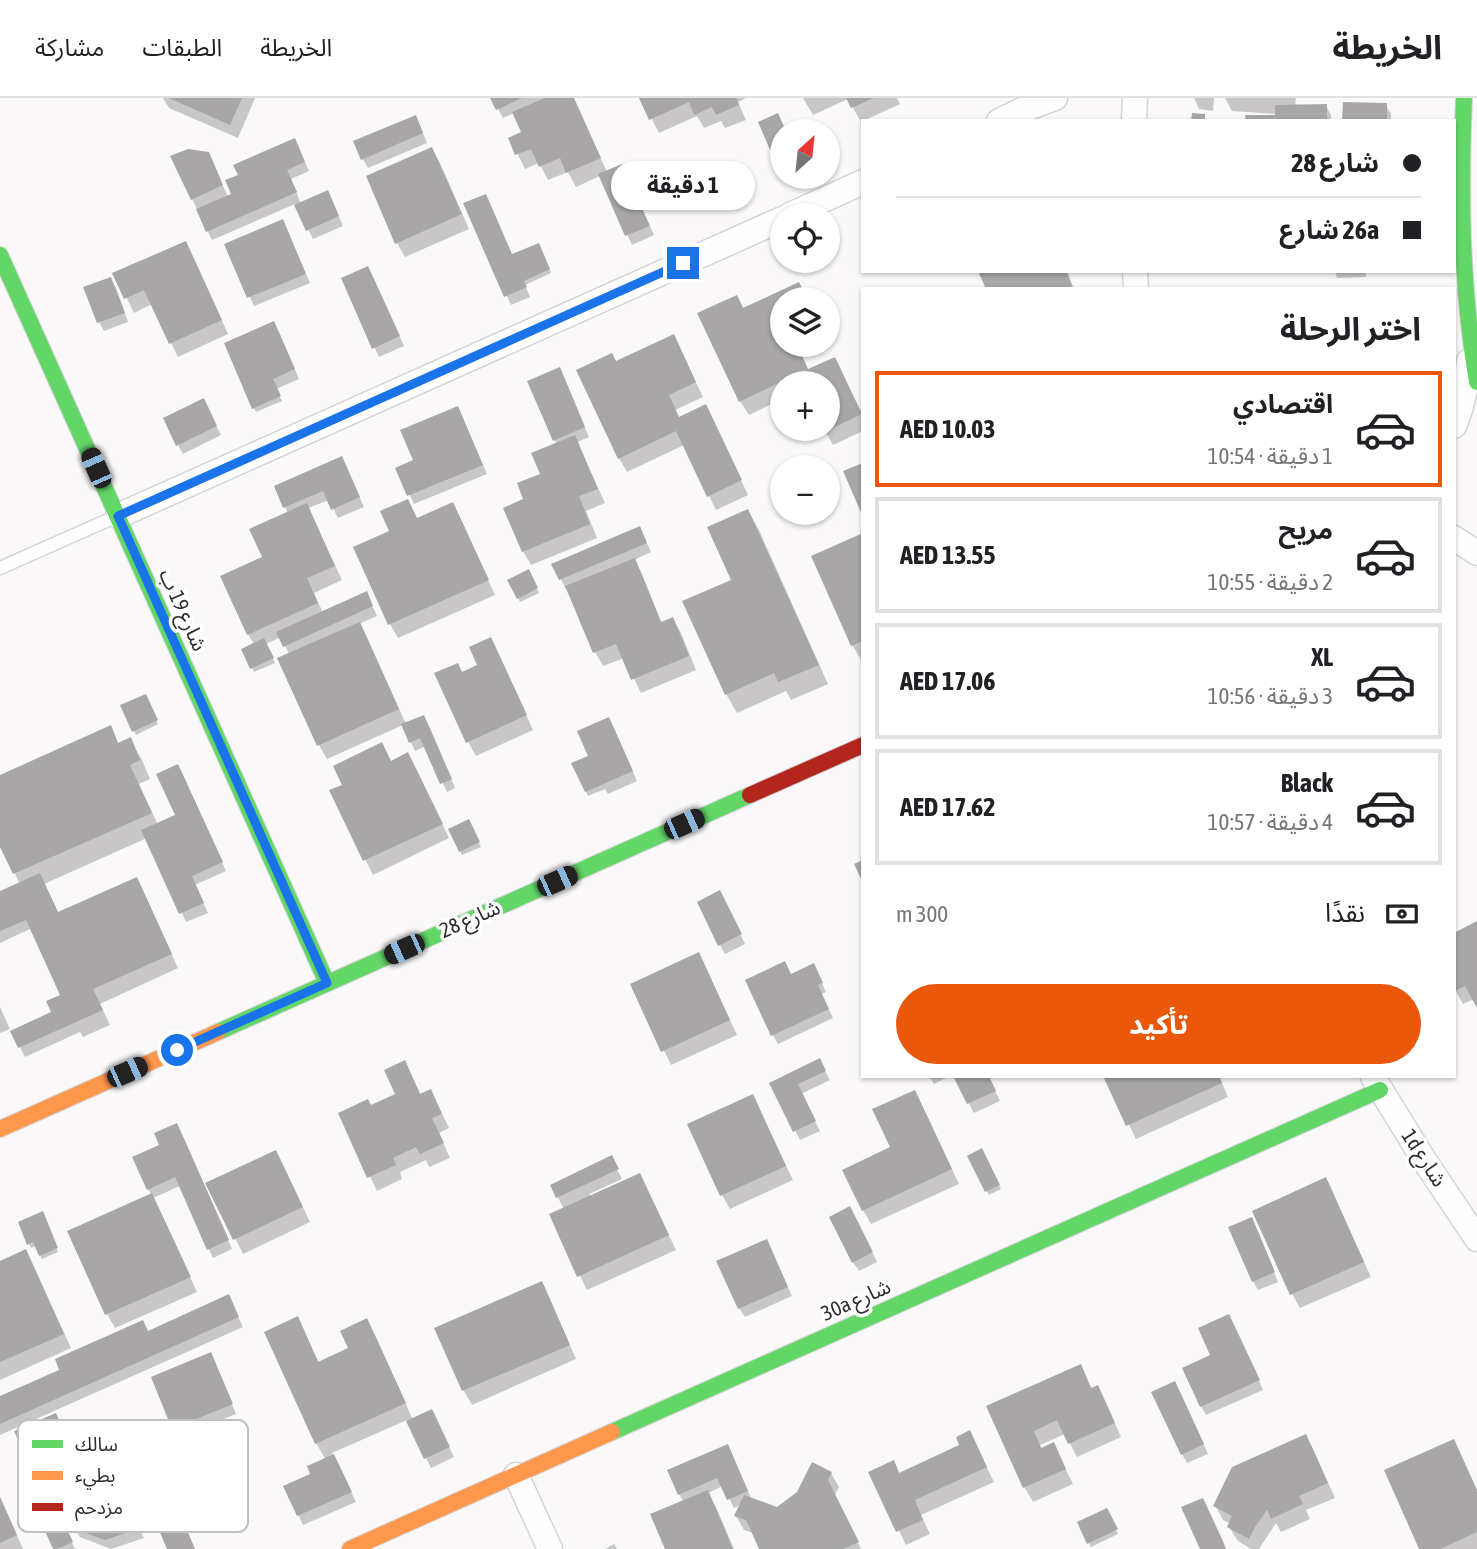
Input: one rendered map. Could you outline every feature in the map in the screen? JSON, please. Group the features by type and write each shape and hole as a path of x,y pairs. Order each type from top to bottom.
{"street":[{"path":"1003,119 1055,98"},
{"path":"1134,119 1135,98"},
{"path":"1464,98 1461,203 1464,274 1470,346 1477,382"},
{"path":"817,203 861,183"},
{"path":"118,516 770,224"},
{"name":"شارع 19 ب","path":"0,255 327,983"},
{"path":"1456,422 1468,380 1470,346"},
{"path":"1456,538 1477,553"},
{"name":"شارع 28","path":"0,1129 861,746"},
{"name":"1d شارع","path":"1377,1083 1477,1239"},
{"name":"30a شارع","path":"350,1549 1377,1083"},
{"path":"516,1475 550,1549"}],"lane":[{"path":"0,568 118,516"}],"building":[{"path":"169,98 242,98 230,125"},
{"path":"490,98 522,98 496,110"},
{"path":"545,98 574,98 601,158 566,173 560,158 539,167 531,149 515,155 508,138 521,132 512,112"},
{"path":"639,98 736,98 739,105 716,115 712,107 694,115 689,102 649,120"},
{"path":"846,98 874,98 851,108"},
{"path":"1343,102 1387,103 1387,119 1342,119"},
{"path":"1327,104 1327,119 1246,119 1245,115 1275,115 1275,105"},
{"path":"778,113 781,119 770,119 770,150 758,122"},
{"path":"1192,113 1205,114 1205,119 1191,119"},
{"path":"416,115 423,133 361,160 353,141"},
{"path":"295,138 305,162 287,170 297,192 206,232 196,209 231,194 225,180 238,175 233,165"},
{"path":"432,147 462,214 395,244 366,176"},
{"path":"188,149 209,152 223,185 191,200 170,156"},
{"path":"622,164 650,226 625,236 598,174"},
{"path":"328,190 339,216 306,231 294,205"},
{"path":"486,194 512,254 539,243 550,269 524,281 527,287 504,297 463,203"},
{"path":"283,219 306,274 247,298 224,244"},
{"path":"186,241 222,320 169,344 144,290 124,299 112,273"},
{"path":"368,266 400,336 372,349 341,278"},
{"path":"979,273 1067,273 1072,286 1070,287 985,287"},
{"path":"111,277 125,313 97,323 83,287"},
{"path":"799,282 802,287 788,287"},
{"path":"737,295 743,308 770,295 770,357 802,357 808,369 835,357 861,414 840,424 840,371 770,371 770,387 739,402 697,313"},
{"path":"274,321 295,369 273,379 281,396 252,409 224,343"},
{"path":"674,334 696,382 669,395 679,417 706,404 742,480 707,497 676,431 618,459 576,370 612,353 616,361"},
{"path":"560,367 585,427 553,441 527,381"},
{"path":"204,398 217,426 176,446 163,418"},
{"path":"458,406 483,465 407,496 395,468 413,460 400,430"},
{"path":"575,435 598,489 579,496 590,524 522,552 503,508 523,499 517,483 540,474 531,453"},
{"path":"342,456 360,497 331,510 323,491 283,508 274,486"},
{"path":"861,464 861,512 843,471"},
{"path":"408,499 417,518 453,502 489,580 388,625 353,547 389,531 380,511"},
{"path":"307,503 335,566 307,578 318,603 247,635 220,576 262,557 249,529"},
{"path":"748,509 819,665 778,682 774,673 725,695 682,601 731,580 707,527"},
{"path":"640,526 647,543 559,580 551,564"},
{"path":"861,534 861,642 851,646 811,556"},
{"path":"635,558 661,622 673,617 689,656 631,680 616,644 593,653 565,586"},
{"path":"529,569 538,588 517,599 507,580"},
{"path":"367,591 373,606 283,647 276,632"},
{"path":"360,622 399,709 317,746 277,658"},
{"path":"491,637 527,715 466,743 434,673 458,663 462,672 477,665 469,647"},
{"path":"264,638 274,658 250,669 241,649"},
{"path":"146,694 158,720 132,732 120,705"},
{"path":"424,715 452,779 440,784 420,738 409,743 401,724"},
{"path":"609,717 633,771 585,792 571,763 588,756 577,731"},
{"path":"111,725 118,743 131,737 140,760 130,765 152,813 13,874 0,847 0,775"},
{"path":"382,742 391,761 408,752 443,824 363,861 329,790 342,785 333,766"},
{"path":"178,764 223,862 192,876 204,903 179,914 141,830 175,815 156,774"},
{"path":"469,819 480,842 459,852 448,829"},
{"path":"861,861 861,879 854,864"},
{"path":"40,873 58,912 137,877 172,954 93,989 103,1010 18,1048 10,1031 51,1012 46,1001 60,995 26,920 0,931 0,891"},
{"path":"720,890 742,934 718,946 697,902"},
{"path":"1477,921 1477,1008 1465,986 1456,990 1456,932"},
{"path":"699,952 730,1020 661,1052 630,984"},
{"path":"785,961 791,974 814,963 823,983 818,985 829,1009 771,1036 745,980"},
{"path":"820,1058 826,1071 798,1084 816,1121 793,1132 769,1083"},
{"path":"405,1060 420,1094 431,1089 442,1114 432,1118 444,1143 420,1154 416,1147 393,1158 396,1165 367,1178 338,1113 368,1099 371,1105 395,1094 384,1070"},
{"path":"954,1078 990,1078 996,1091 967,1104"},
{"path":"1104,1078 1220,1078 1222,1083 1126,1126"},
{"path":"915,1090 952,1169 862,1211 842,1170 890,1147 872,1109"},
{"path":"753,1094 786,1166 720,1196 687,1124"},
{"path":"177,1123 229,1240 207,1250 175,1177 147,1190 132,1157 159,1145 154,1133"},
{"path":"982,1148 1000,1185 985,1192 967,1156"},
{"path":"276,1150 303,1207 233,1240 205,1183"},
{"path":"612,1155 619,1169 556,1198 550,1185"},
{"path":"640,1173 669,1235 577,1277 549,1214"},
{"path":"1326,1177 1364,1262 1290,1295 1252,1211"},
{"path":"152,1193 191,1277 105,1315 67,1231"},
{"path":"850,1206 873,1252 852,1263 829,1217"},
{"path":"43,1211 58,1248 39,1256 33,1242 27,1245 18,1222"},
{"path":"1252,1217 1275,1272 1252,1282 1228,1227"},
{"path":"767,1239 788,1287 738,1309 716,1261"},
{"path":"26,1249 64,1334 0,1362 0,1261"},
{"path":"542,1281 570,1345 462,1391 434,1328"},
{"path":"229,1294 239,1317 0,1424 0,1396 59,1370 55,1359 143,1320 148,1331"},
{"path":"1229,1314 1260,1380 1200,1407 1182,1368 1210,1355 1198,1328"},
{"path":"298,1316 318,1362 348,1348 340,1331 367,1318 406,1403 315,1444 264,1332"},
{"path":"211,1352 233,1404 194,1420 168,1420 151,1377"},
{"path":"1081,1364 1091,1388 1098,1385 1115,1423 1068,1444 1057,1420 1034,1431 1041,1448 1054,1442 1066,1469 1023,1488 986,1406"},
{"path":"1175,1381 1204,1444 1181,1455 1151,1392"},
{"path":"432,1409 450,1447 424,1459 406,1421"},
{"path":"56,1413 59,1420 40,1420"},
{"path":"970,1430 987,1467 915,1500 923,1520 896,1532 868,1472 894,1460 899,1473 959,1445 956,1437"},
{"path":"1306,1434 1328,1483 1299,1496 1303,1504 1271,1519 1267,1510 1249,1539 1227,1527 1232,1516 1213,1506 1232,1467"},
{"path":"1454,1439 1477,1490 1477,1532 1440,1549 1419,1549 1384,1470"},
{"path":"728,1444 748,1491 727,1500 717,1478 678,1495 667,1470"},
{"path":"334,1454 352,1492 297,1516 283,1486 310,1474 307,1466"},
{"path":"812,1462 832,1472 828,1480 859,1542 843,1549 759,1549 746,1520 734,1516 744,1495 777,1507 797,1492"},
{"path":"708,1490 733,1549 665,1549 650,1514"},
{"path":"0,1497 17,1535 0,1543"},
{"path":"1203,1498 1226,1549 1200,1549 1181,1507"},
{"path":"1107,1508 1118,1529 1087,1544 1077,1522"},
{"path":"45,1532 68,1532 73,1542 53,1549"},
{"path":"83,1532 128,1532 105,1540"},
{"path":"160,1532 188,1532 195,1549 167,1549"}],"traffic: fast":[{"path":"1464,98 1463,240 1477,382"},
{"path":"0,255 327,983"},
{"path":"218,1032 750,795"},
{"path":"612,1432 1380,1090"}],"traffic: slow":[{"path":"0,1129 218,1032"},
{"path":"350,1549 612,1432"}],"traffic: jam":[{"path":"750,795 861,746"}],"route":[{"path":"177,1050 327,983 118,516 683,263"}]}
